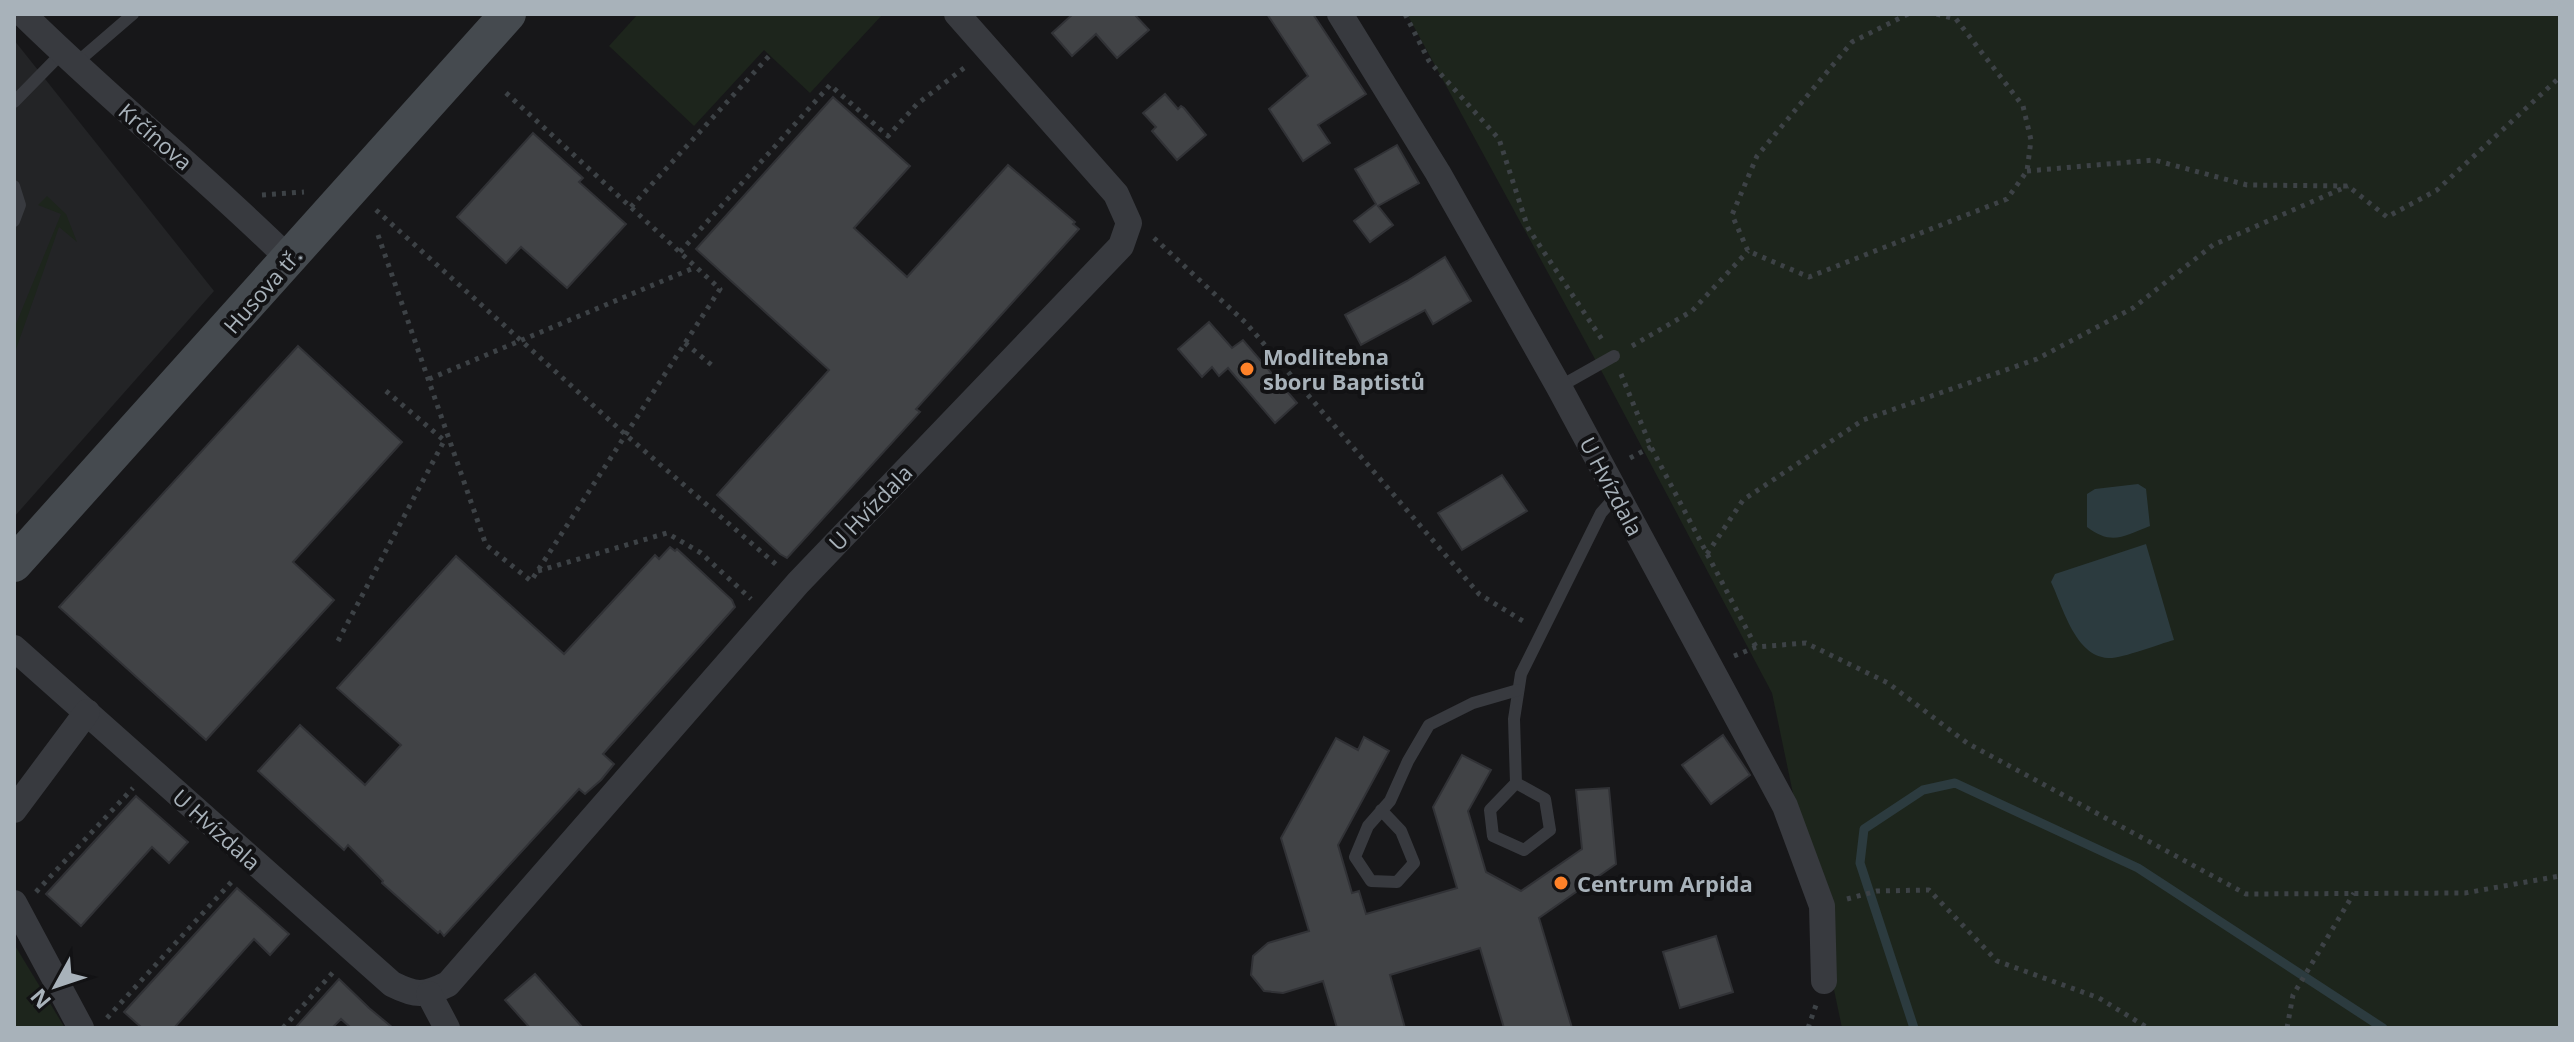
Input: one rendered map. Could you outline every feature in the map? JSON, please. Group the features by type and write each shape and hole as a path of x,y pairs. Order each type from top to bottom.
{"street":[{"name":"Krčínova","path":"23,14 221,192 289,259"},
{"name":"Husova tř.","path":"14,564 508,14"},
{"path":"957,14 1116,194 1129,223"},
{"name":"U Hvízdala","path":"1340,14 1438,173 1559,387 1785,806 1822,906 1824,981"},
{"name":"U Hvízdala","path":"14,648 392,984 410,993 429,994 448,984 798,583 1121,246 1129,223"},
{"path":"14,810 87,712"},
{"path":"16,907 92,1025"},
{"path":"429,994 447,1028"}],"lane":[{"path":"14,102 69,58 133,14"},
{"path":"14,186 20,205 14,221"},
{"path":"1559,387 1614,356"},
{"path":"1516,783 1545,799 1550,830 1524,850 1493,836 1490,810 1516,783 1514,719 1521,674 1601,513 1617,495"},
{"path":"1381,810 1391,820 1401,831 1414,863 1397,882 1371,881 1355,857 1368,826 1375,818 1382,809 1390,801 1429,725 1473,703 1518,690"}],"path":[{"path":"1405,14 1429,61 1499,139 1528,228 1614,356 1651,447 1756,647"},
{"path":"1908,14 1852,42 1757,156 1732,215 1748,251 1809,277 2007,199 2027,171 2031,140 2023,106 1956,19 1936,14"},
{"path":"680,252 830,85 888,136 917,104 957,76 985,48"},
{"path":"631,207 770,55"},
{"path":"2027,171 2154,160 2247,185 2348,186 2387,217 2437,190 2560,77"},
{"path":"378,235 486,545 531,581 720,289 504,91"},
{"path":"1707,554 1743,500 1863,420 2037,359 2133,308 2213,245 2348,186"},
{"path":"351,188 626,435 798,583"},
{"path":"1129,223 1160,242 1246,323 1479,594 1542,632"},
{"path":"1614,356 1692,311 1748,251"},
{"path":"429,379 696,267"},
{"path":"685,343 714,367"},
{"path":"386,391 453,448"},
{"path":"338,641 444,441"},
{"path":"537,571 667,533 701,553 769,616"},
{"path":"1710,665 1756,647 1806,643 1888,683 1967,743 2246,894 2465,893 2560,876"},
{"path":"16,907 151,770"},
{"path":"92,1025 252,859"},
{"path":"1822,906 1877,891 1929,890 1997,961 2099,998 2148,1028"},
{"path":"2287,1028 2293,995 2354,893"},
{"path":"283,1028 353,950"}],"shaded area":[{"path":"638,14 883,14 810,93 764,50 694,126 609,46"},
{"path":"1407,14 2560,14 2560,1028 1842,1028 1772,693"},
{"path":"14,40 214,291 14,517"},
{"path":"47,196 66,214 77,242 59,227 14,355 14,329 61,214 38,205"},
{"path":"2138,484 2146,489 2150,526 2111,538 2087,527 2087,494 2095,489"},
{"path":"2146,544 2174,640 2122,656 2108,658 2097,655 2087,649 2072,629 2051,582 2055,574"},
{"path":"14,944 65,1028 14,1028"}],"building":[{"path":"1073,14 1134,14 1149,30 1117,58 1096,34 1072,56 1052,33"},
{"path":"1267,14 1313,14 1366,94 1318,125 1330,143 1303,161 1269,109 1308,76"},
{"path":"1165,94 1178,109 1181,106 1184,108 1206,135 1177,160 1152,131 1156,127 1143,113"},
{"path":"833,97 910,166 854,228 907,277 1008,165 1075,222 1073,224 1079,229 916,409 920,412 787,558 717,495 829,370 696,249"},
{"path":"533,133 583,178 579,182 626,224 567,288 521,247 506,263 457,217"},
{"path":"1397,145 1419,183 1378,206 1393,225 1370,242 1354,221 1376,204 1355,169"},
{"path":"1445,257 1471,301 1433,324 1425,310 1361,345 1345,315"},
{"path":"1209,322 1232,348 1243,340 1297,403 1275,423 1228,368 1219,376 1212,367 1202,377 1178,349"},
{"path":"298,346 402,442 293,562 334,600 206,740 59,607"},
{"path":"1502,475 1527,511 1462,550 1438,513"},
{"path":"670,547 675,551 677,549 732,600 735,607 603,754 614,764 601,780 585,794 579,789 444,936 382,883 348,845 344,850 258,771 300,725 365,785 401,745 337,688 456,556 564,654 655,555 659,559"},
{"path":"1723,735 1750,775 1711,804 1682,765"},
{"name":"Centrum Arpida","path":"1364,737 1389,751 1338,845 1352,893 1359,891 1366,914 1457,888 1433,807 1462,755 1491,770 1468,811 1486,872 1521,891 1582,849 1576,790 1609,788 1616,864 1539,918 1572,1028 1504,1028 1480,948 1390,975 1405,1028 1337,1028 1323,981 1283,993 1264,991 1251,975 1253,956 1268,943 1309,931 1281,838 1336,738 1358,750"},
{"path":"136,796 188,842 169,863 152,847 81,926 46,894"},
{"path":"237,888 289,934 270,955 254,939 174,1028 142,1028 124,1012"},
{"path":"1716,936 1733,992 1680,1008 1663,952"},
{"path":"535,974 583,1028 530,1028 505,1000"},
{"path":"339,979 393,1028 351,1028 341,1019 332,1028 295,1028"}],"waterway":[{"path":"1914,1028 1860,863 1864,829 1923,790 1955,783 2138,868 2383,1028"}],"place":[{"name":"Modlitebna sboru Baptistů","path":"1247,369"},
{"name":"Centrum Arpida","path":"1561,883"}]}
